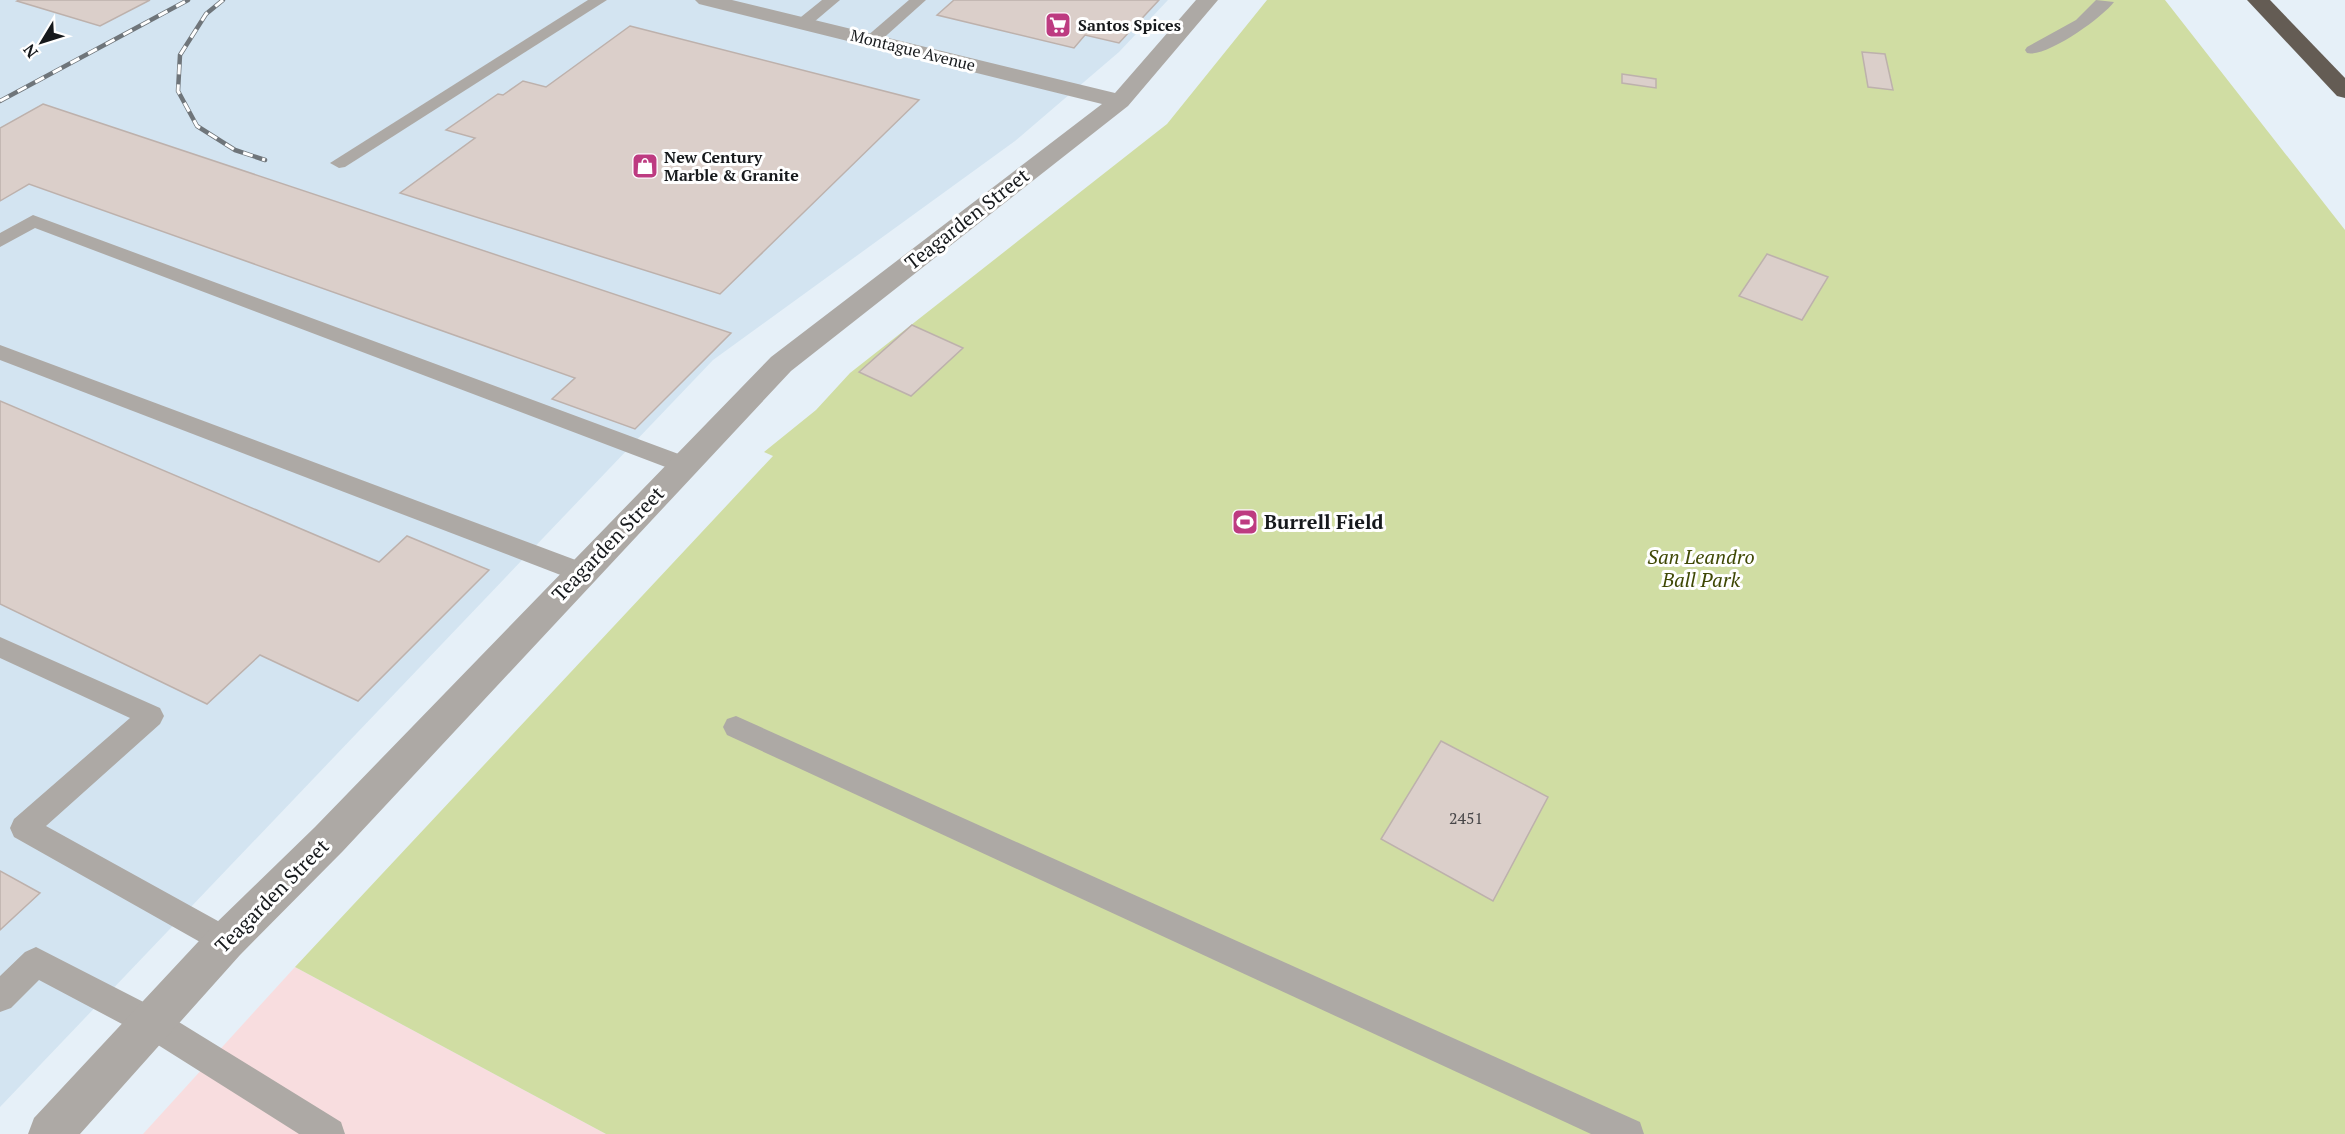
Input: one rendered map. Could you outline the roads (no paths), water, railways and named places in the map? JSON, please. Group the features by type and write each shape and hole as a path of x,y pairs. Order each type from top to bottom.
{"highway":[{"path":"2258,0 2345,91"}],"street":[{"name":"Montague Avenue","path":"706,0 1120,101"},
{"name":"Teagarden Street","path":"50,1134 226,941 329,839 580,572 781,364 1120,101 1206,0"}],"lane":[{"path":"339,163 599,0"},
{"path":"802,24 832,0"},
{"path":"872,40 918,0"},
{"path":"2033,50 2082,23 2106,2 2104,0"},
{"path":"0,241 33,221 684,465"},
{"path":"0,352 580,572"},
{"path":"0,647 151,716 24,828 226,941"},
{"path":"736,727 1628,1134"},
{"path":"0,997 36,962 150,1022 330,1134"}],"railway":[{"path":"0,101 188,0"},
{"path":"223,0 206,14 180,55 178,91 197,126 235,150 265,160"}],"place":[{"name":"Santos Spices","path":"1058,25"},
{"name":"New Century Marble & Granite","path":"645,166"},
{"name":"Burrell Field","path":"1245,522"}],"park label":[{"name":"San Leandro Ball Park","path":"1701,568"}]}
